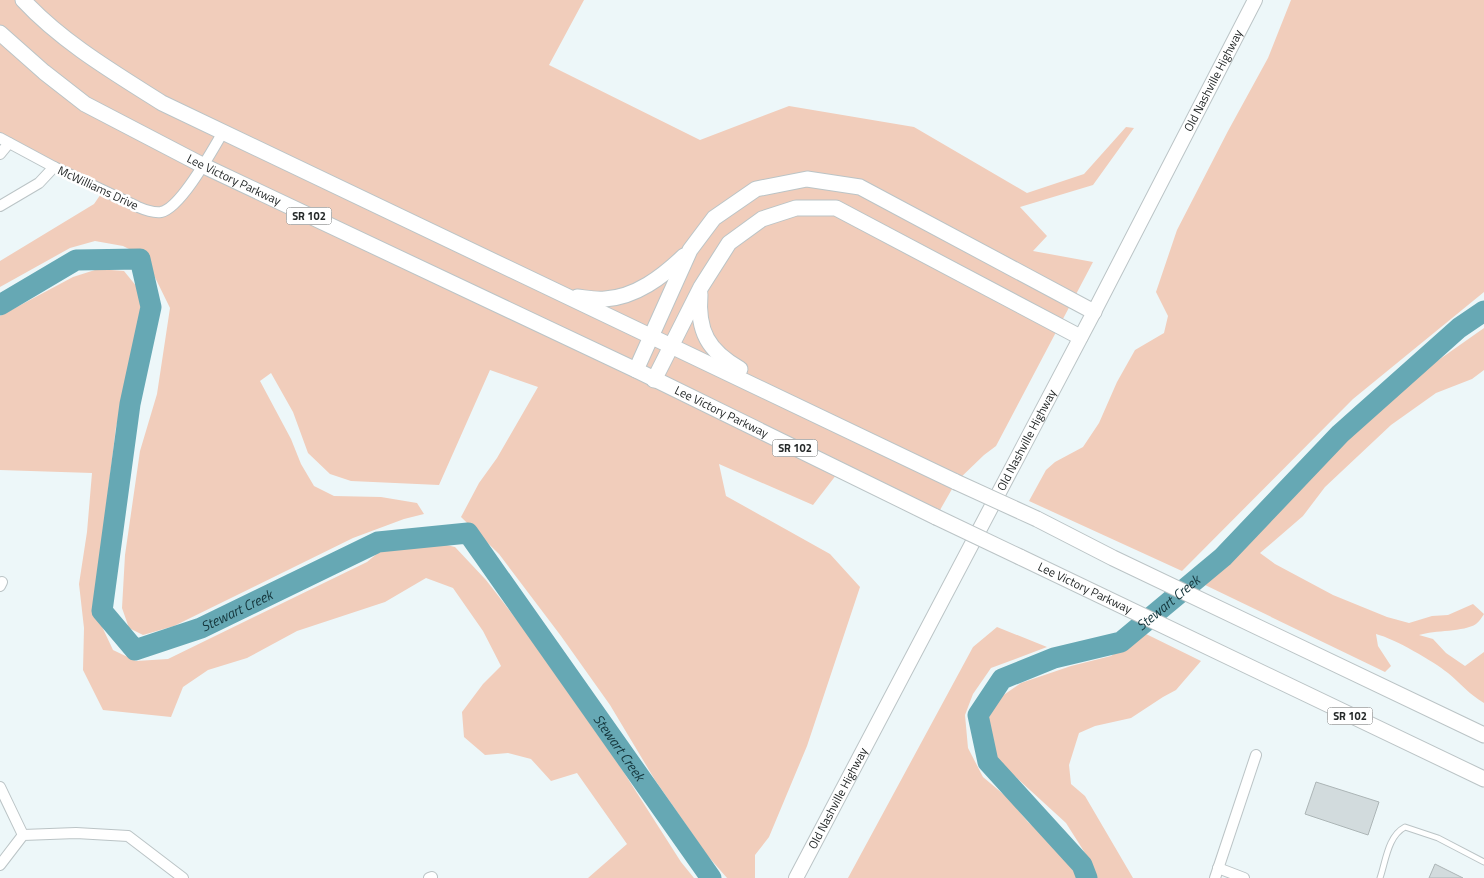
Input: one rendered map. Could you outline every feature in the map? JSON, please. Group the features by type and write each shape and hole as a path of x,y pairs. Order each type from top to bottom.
{"main road":[{"path":"23,0 37,15 98,62 162,102 651,337 672,345 858,436 1037,519 1113,558 1484,736"},
{"name":"Old Nashville Highway","path":"796,878 1094,312 1255,0"},
{"name":"Lee Victory Parkway","path":"0,33 44,72 85,104 204,166 636,370 1074,584 1484,780"},
{"path":"566,296 604,300 628,294 650,284 670,269 690,250 714,218 756,189 807,179 860,187 1094,312"},
{"path":"654,380 700,287 729,243 762,219 796,208 836,208 1080,337"},
{"path":"636,370 690,250"},
{"path":"700,287 700,319 703,332 710,344 720,355 738,368 833,414 858,436"}],"street":[{"name":"McWilliams Drive","path":"4,141 54,167 151,212 163,212 176,201 204,166 223,132"},
{"path":"0,154 4,141"},
{"path":"0,206 39,183 54,167"},
{"path":"1244,878 1217,873 1256,755"},
{"path":"0,787 23,835"},
{"path":"23,835 76,833 128,836 182,878"},
{"path":"0,865 23,835"}],"lane":[{"path":"1380,878 1391,842 1397,832 1406,827 1438,838 1484,862"}],"shaded area":[{"path":"0,0 584,0 549,65 700,140 789,106 914,127 1027,193 1084,174 1126,127 1134,128 1093,185 1020,207 1047,236 1033,251 1093,262 996,446 956,482 936,517 840,470 813,505 719,464 726,496 830,554 860,587 807,746 769,837 755,855 755,878 727,878 707,855 655,780 610,705 561,636 499,554 461,517 479,483 497,458 538,387 490,370 439,485 351,481 330,474 308,453 293,412 271,373 260,381 314,486 334,496 381,497 417,503 424,514 404,519 353,538 174,626 143,635 129,628 122,608 125,555 140,451 157,394 170,308 145,257 123,246 95,241 70,248 0,287 0,261 94,204 103,191 0,138"},
{"path":"1291,0 1484,0 1484,292 1353,399 1182,571 1029,501 1046,470 1055,462 1083,447 1099,423 1117,382 1135,350 1164,333 1168,316 1156,292 1177,230 1268,58"},
{"path":"98,269 124,271 137,287 143,313 131,374 116,427 101,549 97,616 113,650 136,661 168,659 367,562 384,548 429,541 455,547 486,580 520,624 621,768 681,862 694,878 588,878 627,844 577,773 551,781 531,759 508,753 485,755 464,737 462,712 483,684 501,666 483,631 453,588 426,578 385,602 297,631 247,658 208,670 183,687 171,717 103,710 83,670 84,628 79,584 87,532 92,473 0,470 0,316 73,277"},
{"path":"1484,328 1484,370 1472,379 1436,393 1391,425 1325,487 1303,516 1260,553 1275,564 1333,595 1387,617 1409,623 1432,616 1448,615 1473,604 1484,614 1471,627 1419,635 1433,639 1446,653 1465,666 1484,652 1484,703 1441,668 1414,651 1393,641 1376,634 1378,646 1391,666 1385,672 1203,584 1288,503 1336,448 1413,378"},
{"path":"997,627 1047,647 991,668 973,694 965,715 968,748 983,777 1009,799 1028,822 1058,847 1080,878 848,878 973,647"},
{"path":"1144,633 1201,661 1176,690 1131,718 1095,726 1079,733 1069,765 1071,784 1085,796 1133,878 1097,878 1092,864 1066,823 995,758 985,722 995,701 1021,683 1071,666 1111,656"}],"building":[{"path":"1316,782 1379,802 1368,835 1305,814"},
{"path":"1435,864 1463,878 1429,878"}],"waterway":[{"name":"Stewart Creek","path":"0,305 76,260 140,259 151,307 130,404 102,611 135,650 201,628 378,542 468,533 711,878"},
{"name":"Stewart Creek","path":"1087,878 1082,865 988,762 978,715 1002,679 1054,658 1121,642 1223,557 1340,434 1459,328 1484,311"}]}
